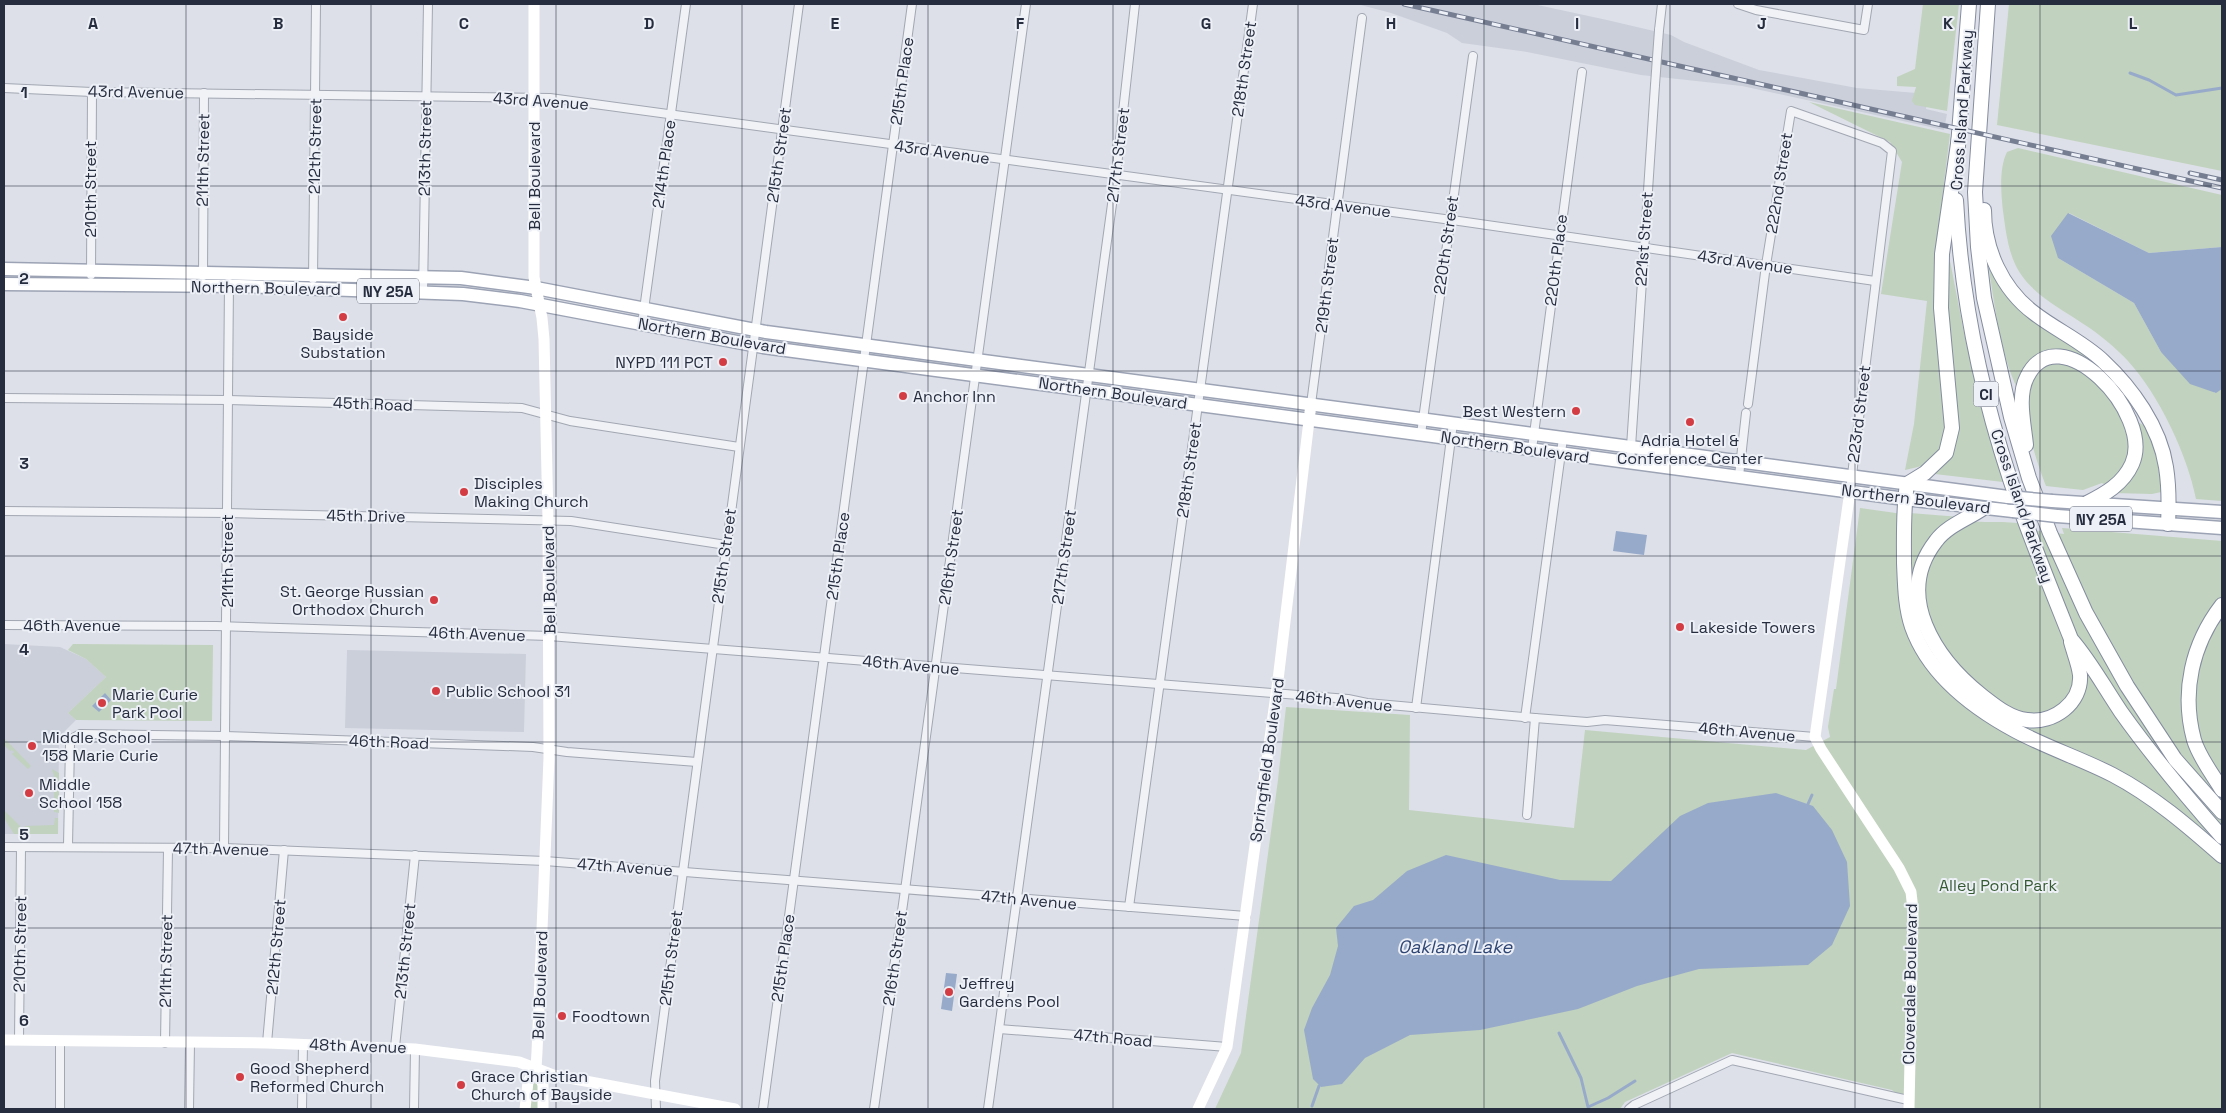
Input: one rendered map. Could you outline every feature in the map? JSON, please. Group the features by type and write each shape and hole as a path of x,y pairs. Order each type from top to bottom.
{"highway":[{"name":"Cross Island Parkway","path":"1969,4 1956,194 1959,253 1967,310 1979,369 2010,481 2071,639 2088,659 2119,709 2169,777 2222,837"},
{"name":"Cross Island Parkway","path":"1988,4 1975,192 1979,256 1984,298 1997,360 2029,478 2050,534 2086,613 2127,686 2175,759 2222,812"},
{"path":"1982,71 1984,217 1991,250 2000,273 2006,285 2033,312 2101,359 2135,397 2149,420 2166,466 2169,508 2168,524"},
{"path":"1959,137 1942,263 1941,308 1952,428 1946,454 1925,473 1907,484 1903,523 1906,596 1911,625 1919,645 1951,686 1986,714 2018,732 2114,776 2156,801 2222,856"},
{"path":"2029,478 2022,400 2026,378 2034,365 2042,359 2059,356 2086,366 2101,379 2124,408 2134,434 2135,458 2126,474 2113,488 2087,503"},
{"path":"1982,508 1952,527 1936,540 1922,570 1919,584 1922,619 1930,637 1945,661 1970,686 2010,715 2027,720 2046,719 2061,713 2073,702 2079,690 2080,676 2071,639"},
{"path":"2222,605 2210,621 2194,658 2189,680 2188,709 2195,742 2222,790"}],"main road":[{"name":"Northern Boulevard","path":"4,269 461,278 536,288 755,330 1907,484 2052,501 2222,512"},
{"name":"Northern Boulevard","path":"4,284 203,286 462,294 540,305 753,345 1197,405 1905,499 2057,516 2222,528"}],"street":[{"name":"212th Street","path":"312,289 316,4"},
{"name":"213th Street","path":"424,292 428,4"},
{"name":"Bell Boulevard","path":"534,4 534,277 544,339 549,636 545,861 536,1068 543,1085 543,1109"},
{"name":"214th Place","path":"642,324 686,4"},
{"name":"215th Street","path":"656,1109 655,1081 682,872 799,4"},
{"name":"215th Place","path":"763,1109 912,4"},
{"name":"216th Street","path":"874,1109 906,890 1026,4"},
{"name":"217th Street","path":"988,1109 1116,175 1135,4"},
{"name":"218th Street","path":"1129,908 1253,4"},
{"name":"221st Street","path":"1658,4 1660,17"},
{"name":"221st Street","path":"1630,462 1662,4"},
{"path":"1738,4 1756,10 1864,30 1868,4"},
{"name":"219th Street","path":"1311,404 1362,18"},
{"name":"220th Street","path":"1421,434 1473,56"},
{"name":"220th Place","path":"1532,449 1582,72"},
{"name":"43rd Avenue","path":"4,88 92,92 533,98 671,114 1876,280"},
{"name":"210th Street","path":"91,285 92,92"},
{"name":"211th Street","path":"203,286 204,93"},
{"name":"222nd Street","path":"1739,476 1766,265 1790,111 1882,143 1892,151"},
{"name":"223rd Street","path":"1815,737 1852,476 1892,151"},
{"name":"211th Street","path":"224,848 229,274"},
{"name":"45th Road","path":"4,398 228,400 522,408 570,421 739,447"},
{"name":"Springfield Boulevard","path":"1198,1109 1227,1047 1276,694 1311,404"},
{"path":"1416,708 1453,423"},
{"path":"1525,718 1563,438"},
{"name":"45th Drive","path":"4,511 227,513 571,521 726,545"},
{"name":"46th Avenue","path":"4,625 226,626 549,636 1159,686 1348,699 1367,703 1525,718 1587,722 1605,720 1815,737"},
{"path":"1528,815 1535,718"},
{"name":"46th Road","path":"68,846 70,744 73,738 80,734 225,736 533,747 548,750 697,762"},
{"name":"Cloverdale Boulevard","path":"1815,737 1899,868 1911,892 1913,938 1908,1105"},
{"name":"47th Avenue","path":"4,847 224,848 545,861 1246,916"},
{"name":"210th Street","path":"19,1040 21,848"},
{"name":"211th Street","path":"165,1043 168,849"},
{"name":"212th Street","path":"267,1043 284,850"},
{"name":"213th Street","path":"395,1047 415,855"},
{"name":"47th Road","path":"999,1029 1227,1047"},
{"name":"48th Avenue","path":"4,1040 267,1043 395,1047 519,1062 553,1075 735,1109"},
{"path":"60,1041 60,1109"},
{"path":"190,1043 190,1109"},
{"path":"302,1109 303,1044"},
{"path":"414,1109 415,1049"},
{"path":"1629,1109 1634,1104 1732,1060 1908,1105"},
{"name":"Bell Boulevard","path":"525,1109 528,1082 536,1068"}],"shaded area":[{"path":"1357,4 1533,4 1671,35 1684,42 1759,70 1857,88 1928,94 1926,109 1947,114 1944,130 1742,86 1641,75 1527,52 1462,43 1447,33 1391,13"},
{"name":"Middle School 158 Marie Curie","path":"4,644 60,647 86,659 106,677 68,713 76,720 59,737 58,834 4,834"},
{"name":"Public School 31","path":"347,650 526,654 524,732 345,728"}],"green space":[{"path":"1923,4 1959,4 1947,111 1915,105 1912,101 1916,87 1897,86 1897,77 1915,69"},
{"path":"2009,4 2222,4 2222,171 1997,125"},
{"path":"1809,102 1950,134 1938,233 1936,283 1946,405 1945,439 1937,456 1922,466 1905,470 1914,424 1927,301 1881,294 1902,162 1890,142"},
{"path":"2018,148 2222,195 2222,247 2149,253 2069,213 2058,258 2134,303 2161,352 2215,393 2222,389 2222,501 2196,499 2186,463 2170,426 2161,408 2128,361 2096,333 2042,296 2020,273 2008,243 2001,189 2004,158 2007,152"},
{"path":"1987,256 1994,271 2091,357 2093,363 2065,350 2044,350 2026,366 2018,389 2006,360 2002,343"},
{"path":"1950,261 1966,343 2006,481 2003,482 1935,474 1951,453 1947,265"},
{"path":"2053,360 2076,365 2097,379 2122,412 2131,454 2122,473 2107,486 2102,483 2083,490 2046,486 2036,459 2026,408 2027,392 2031,378 2039,367"},
{"path":"2138,422 2152,435 2156,443 2160,463 2161,492 2152,494 2114,493 2141,444"},
{"name":"Alley Pond Park","path":"1860,508 1910,515 1910,513 1960,517 1955,520 1963,521 2018,523 2024,529 2064,534 2062,528 2222,541 2222,1109 1916,1109 1892,1090 1732,1053 1625,1102 1620,1109 1215,1109 1241,1053 1286,707 1410,715 1409,810 1574,828 1585,730 1806,750 1830,737 1828,727 1834,689 1836,689"},
{"path":"73,644 213,645 212,721 76,720 68,713 106,677 86,659 68,650"},
{"path":"4,738 31,766 28,769 12,754 14,752 12,750 10,751 4,745"},
{"path":"52,769 59,773 59,813 54,812 54,776"},
{"path":"4,810 20,826 20,834 14,834 4,818"},
{"path":"55,818 58,818 58,834 25,834 25,826 54,825"},
{"path":"533,1083 538,1084 539,1109 529,1109"}],"water":[{"path":"2068,213 2149,253 2222,247 2222,389 2216,393 2190,384 2161,352 2134,303 2058,258 2051,236"},
{"path":"1616,531 1647,535 1644,555 1613,551"},
{"name":"Marie Curie Park Pool","path":"105,693 111,700 99,712 92,706"},
{"name":"Oakland Lake","path":"1776,793 1813,806 1832,830 1847,862 1850,906 1832,945 1808,965 1699,969 1637,986 1578,1009 1480,1030 1410,1035 1365,1058 1342,1084 1321,1087 1313,1079 1304,1030 1312,1008 1330,975 1338,946 1336,928 1354,906 1373,900 1407,871 1446,855 1560,880 1611,881 1680,816 1708,803"},
{"name":"Jeffrey Gardens Pool","path":"946,973 957,974 952,1011 941,1009"}],"waterway":[{"path":"2130,73 2149,80 2176,95 2222,88"},
{"path":"1808,804 1812,795"},
{"path":"1559,1033 1581,1078 1588,1107 1608,1098 1635,1081"},
{"path":"1312,1106 1319,1086"}],"railway":[{"path":"1404,4 2222,188"},
{"path":"2190,173 2222,180"}],"place":[{"name":"Bayside Substation","path":"343,317"},
{"name":"NYPD 111 PCT","path":"723,362"},
{"name":"Anchor Inn","path":"903,396"},
{"name":"Best Western","path":"1576,411"},
{"name":"Adria Hotel & Conference Center","path":"1690,422"},
{"name":"Disciples Making Church","path":"464,492"},
{"name":"St. George Russian Orthodox Church","path":"434,600"},
{"name":"Lakeside Towers","path":"1680,627"},
{"name":"Public School 31","path":"436,691"},
{"name":"Marie Curie Park Pool","path":"102,703"},
{"name":"Middle School 158 Marie Curie","path":"32,746"},
{"name":"Middle School 158","path":"29,793"},
{"name":"Jeffrey Gardens Pool","path":"949,992"},
{"name":"Foodtown","path":"562,1016"},
{"name":"Good Shepherd Reformed Church","path":"240,1077"},
{"name":"Grace Christian Church of Bayside","path":"461,1085"}]}
